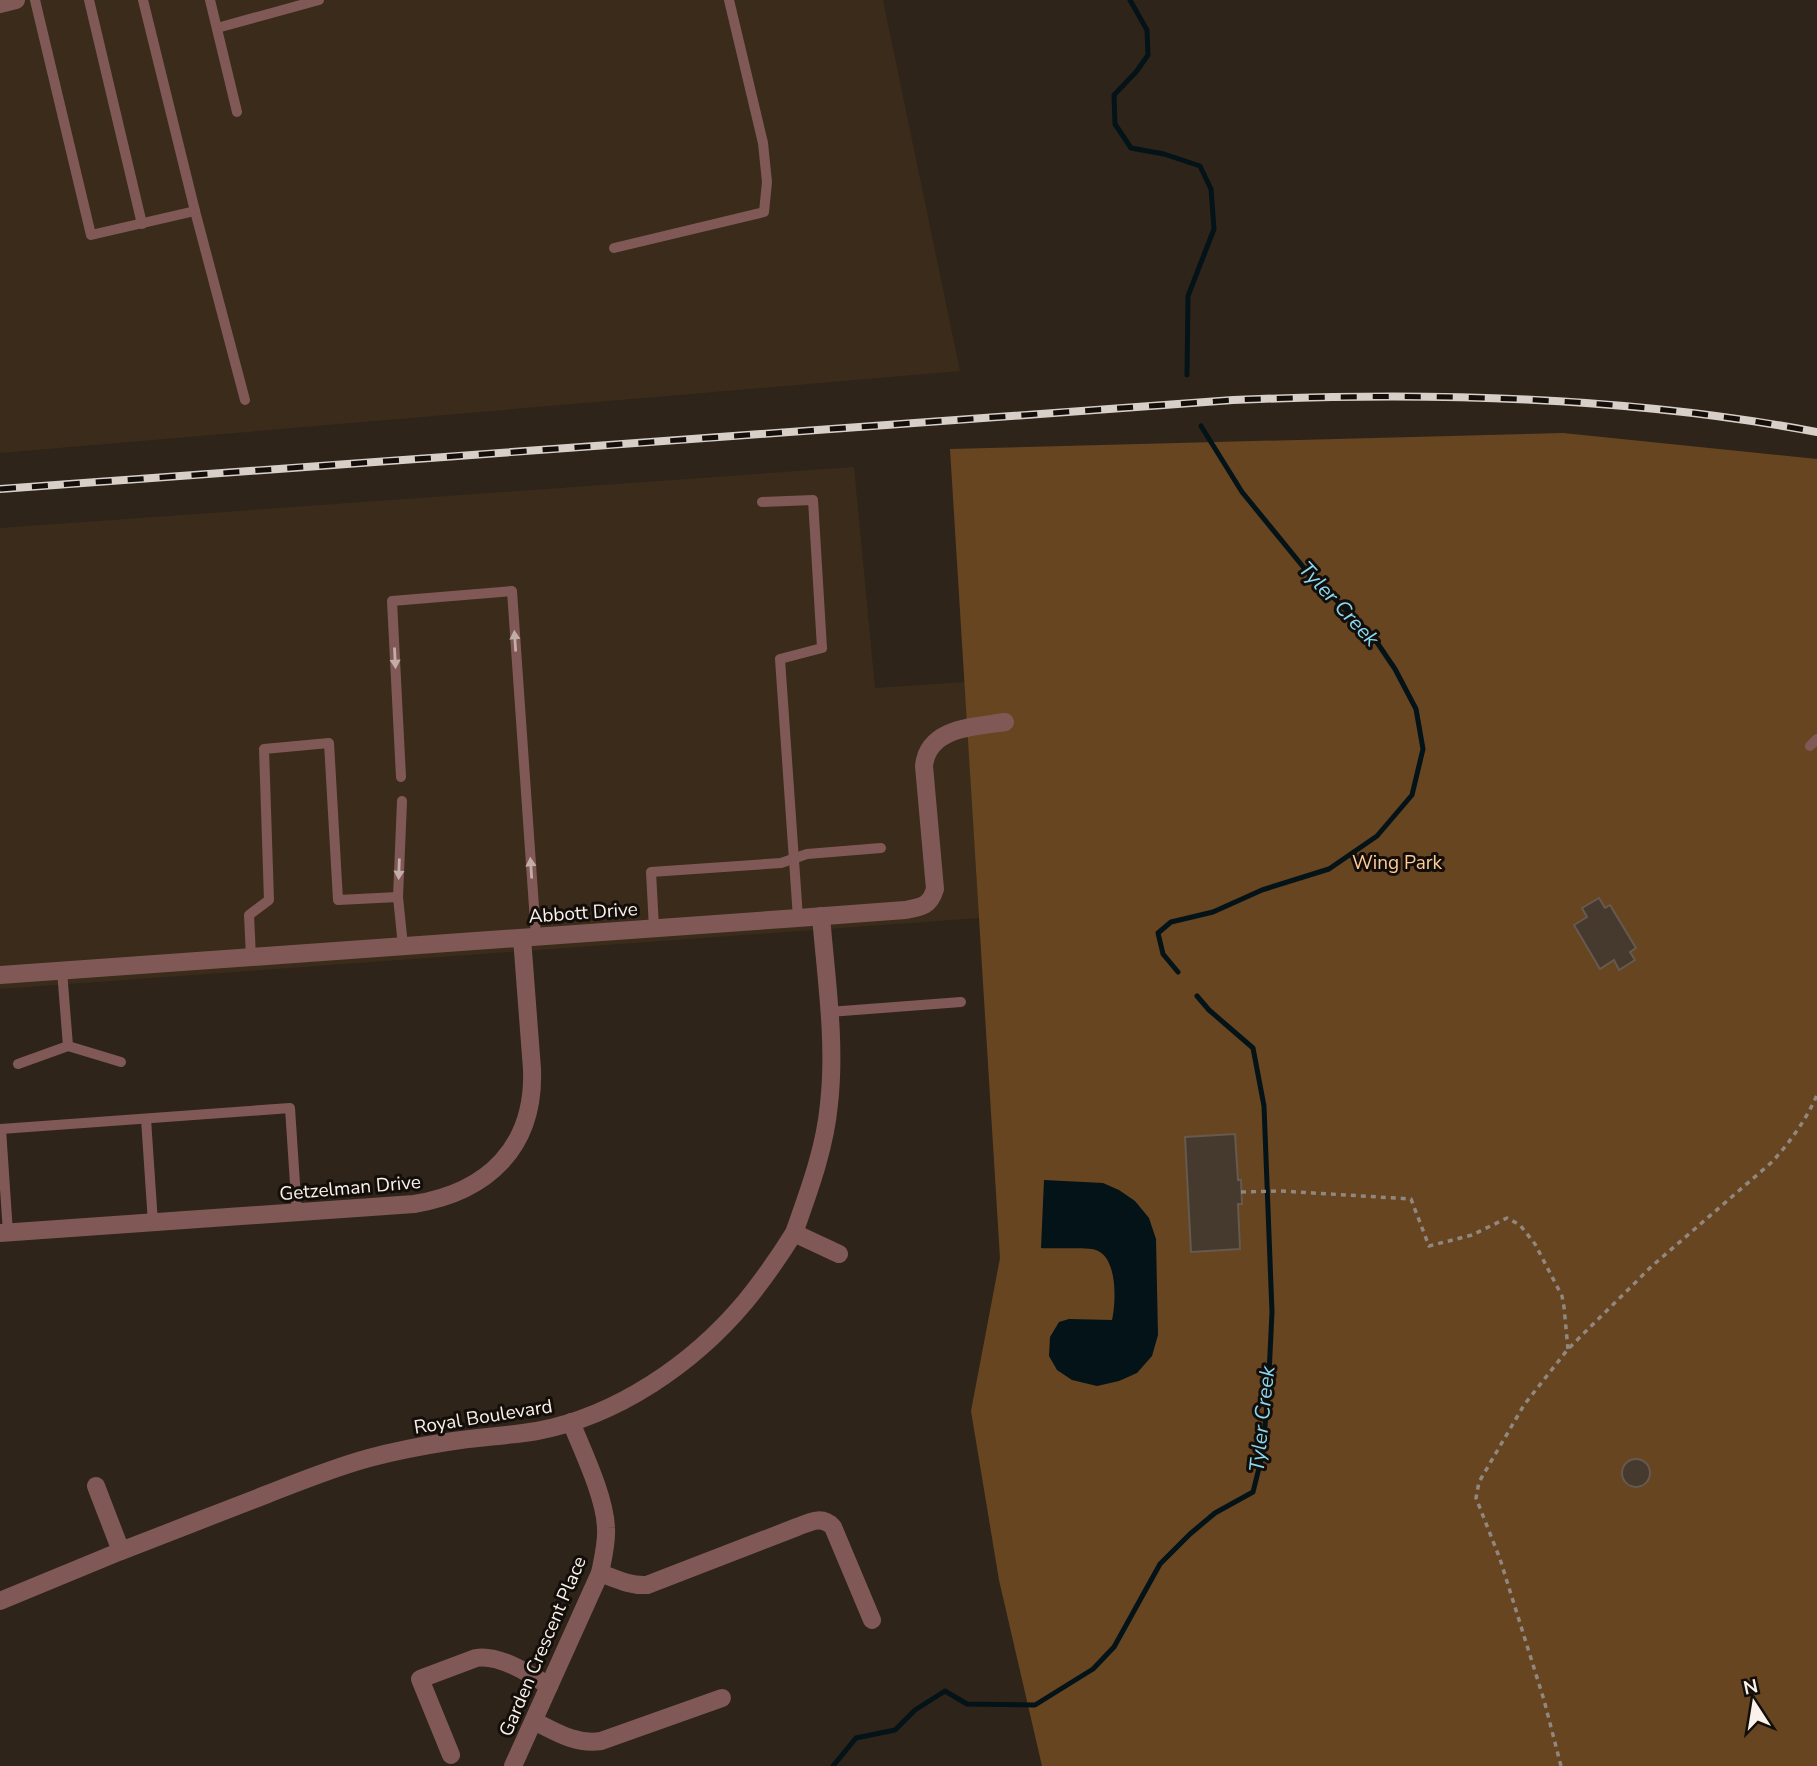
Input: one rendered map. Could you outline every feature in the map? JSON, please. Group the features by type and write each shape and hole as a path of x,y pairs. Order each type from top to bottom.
{"street":[{"path":"0,4 16,0"},
{"name":"Abbott Drive","path":"0,975 920,907 931,900 935,889 924,766 927,752 936,740 946,734 1005,722"},
{"name":"Royal Boulevard","path":"0,1601 332,1469 371,1457 447,1442 536,1431 572,1422 640,1391 710,1339 744,1303 794,1233 817,1166 829,1105 831,1078 821,916"},
{"name":"Getzelman Drive","path":"4,1233 414,1204 436,1201 457,1193 494,1170 506,1157 525,1123 533,1090 529,937"},
{"path":"794,1233 839,1254"},
{"name":"Garden Crescent Place","path":"513,1766 600,1573 606,1547 606,1518 572,1422"},
{"path":"96,1486 121,1551"},
{"path":"600,1573 628,1584 647,1585 822,1519 833,1527 872,1620"},
{"path":"451,1755 421,1679 486,1656 549,1686"},
{"path":"534,1721 575,1740 588,1743 601,1741 722,1698"}],"lane":[{"path":"35,0 91,235 194,211"},
{"path":"89,0 142,224"},
{"path":"143,0 194,211 245,400"},
{"path":"211,0 237,112"},
{"path":"217,27 319,0"},
{"path":"614,248 764,212 767,182 763,143 729,0"},
{"path":"762,502 813,500 822,648 780,659 798,918"},
{"path":"401,777 392,601 512,591 529,937"},
{"path":"251,957 249,915 269,900 264,749 329,743 338,900 398,897"},
{"path":"402,801 398,897 403,946"},
{"path":"654,928 650,872 781,863 807,855 881,848"},
{"path":"62,971 68,1046"},
{"path":"829,1012 961,1002"},
{"path":"18,1064 68,1046 121,1062"},
{"path":"4,1233 1,1129 290,1108 297,1214"},
{"path":"146,1119 153,1223"}],"path":[{"path":"1561,1766 1544,1700 1500,1559 1476,1498 1479,1482 1524,1405 1568,1349 1651,1266 1772,1162 1806,1118 1817,1095"},
{"path":"1243,1192 1281,1191 1411,1199 1429,1246 1472,1235 1507,1218 1520,1225 1535,1244 1562,1296 1568,1349"}],"shaded area":[{"path":"0,0 883,0 960,371 0,453"},
{"path":"854,467 875,688 965,682 979,918 0,989 0,528"},
{"path":"1044,1180 1103,1183 1135,1201 1149,1218 1156,1239 1158,1335 1152,1356 1137,1373 1119,1381 1097,1386 1072,1380 1057,1370 1049,1356 1050,1337 1059,1322 1069,1319 1112,1320 1114,1281 1108,1262 1096,1250 1041,1248"}],"green space":[{"name":"Wing Park","path":"1563,433 1817,459 1817,1766 1042,1766 999,1580 971,1411 1000,1258 950,449"}],"building":[{"path":"1599,898 1605,908 1610,905 1636,948 1630,952 1635,960 1619,970 1614,960 1600,969 1574,925 1587,917 1582,908"},
{"path":"1235,1134 1238,1180 1241,1180 1242,1204 1238,1204 1240,1249 1191,1252 1185,1137"},
{"path":"1636,1459 1646,1463 1650,1473 1646,1483 1636,1487 1626,1483 1622,1473 1626,1463"}],"waterway":[{"name":"Tyler Creek","path":"1130,0 1147,30 1148,55 1114,95 1115,124 1131,148 1164,154 1200,166 1211,189 1214,229 1188,296 1187,375"},
{"name":"Tyler Creek","path":"1178,972 1163,954 1158,933 1171,922 1213,912 1262,890 1329,869 1377,836 1412,795 1423,749 1416,709 1395,669 1372,635 1309,574 1242,492 1201,426"},
{"name":"Tyler Creek","path":"833,1766 856,1738 895,1730 915,1710 945,1691 967,1704 1035,1705 1093,1669 1114,1647 1160,1564 1215,1513 1253,1492 1262,1456 1272,1312 1264,1106 1253,1048 1197,996"}],"railway":[{"path":"0,489 1233,400 1380,397 1526,400 1672,411 1817,432"}]}
